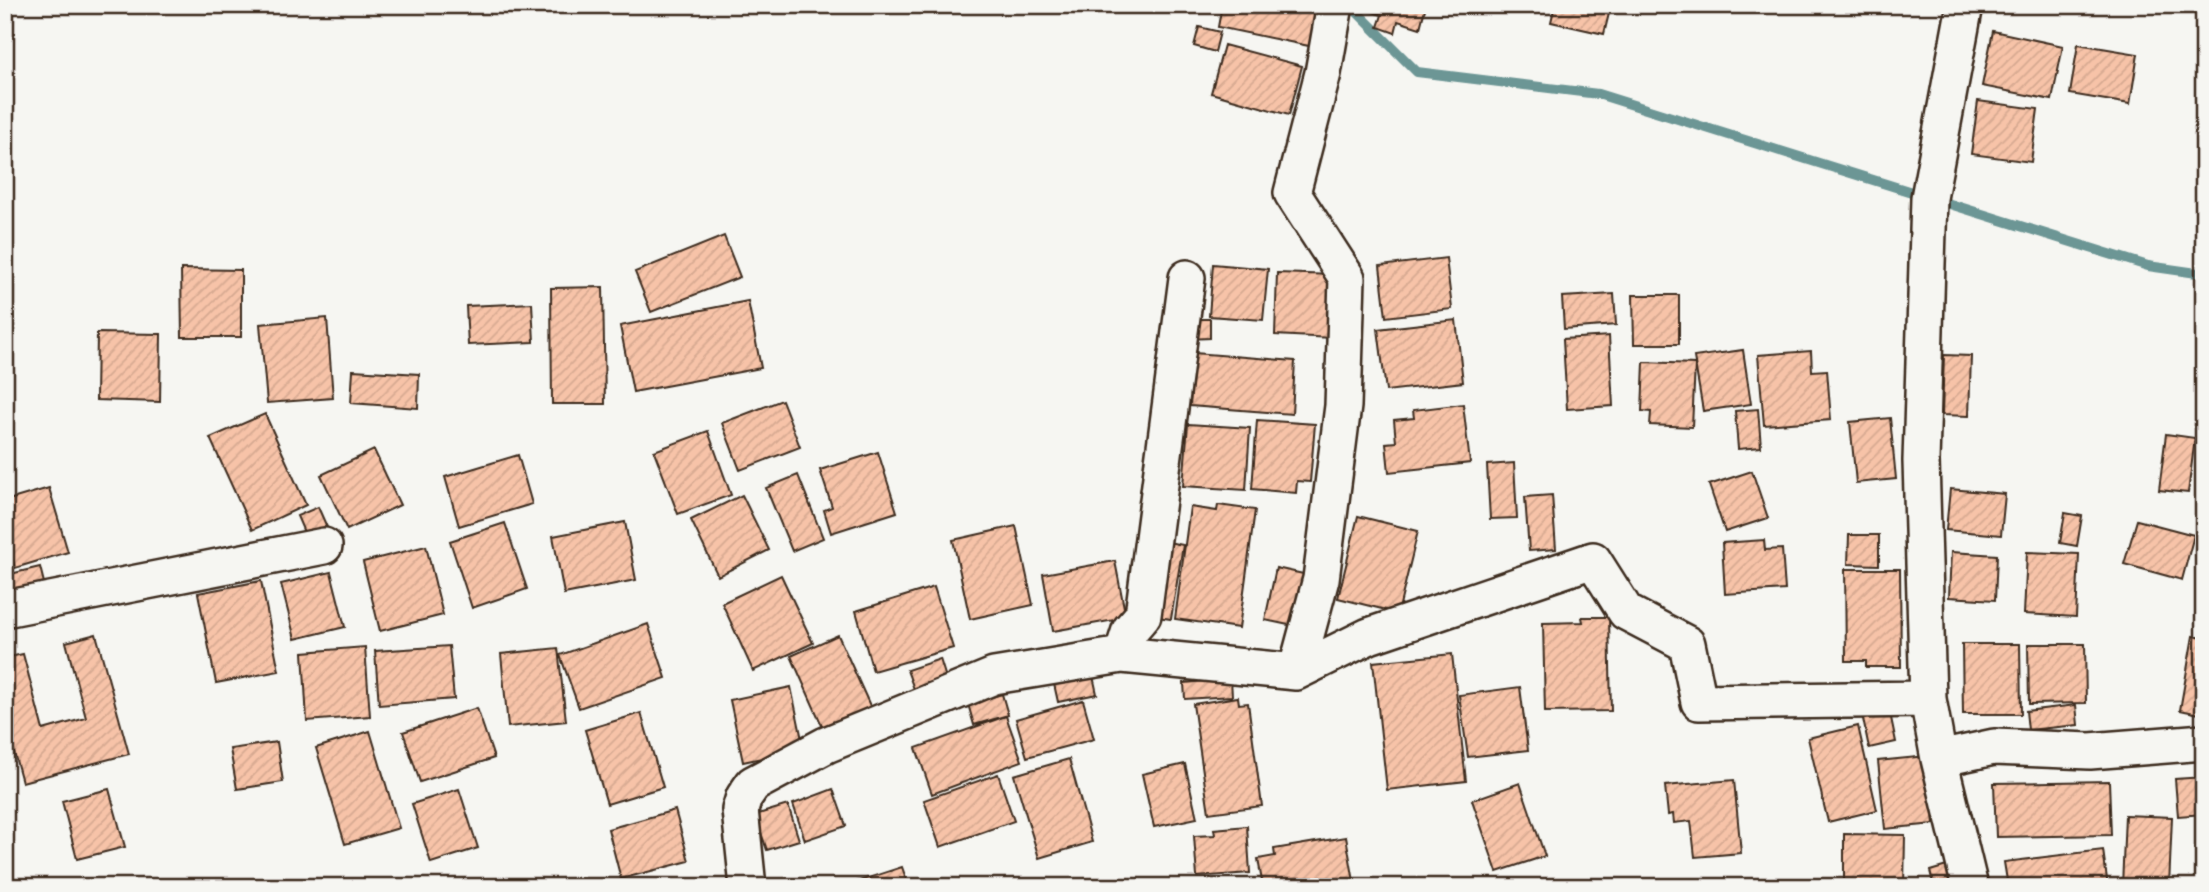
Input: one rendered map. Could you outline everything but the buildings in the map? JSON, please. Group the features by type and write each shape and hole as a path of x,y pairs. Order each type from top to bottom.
{"street":[{"path":"1296,672 1321,579 1343,406 1347,278 1293,193 1323,73 1335,5"},
{"path":"1965,5 1929,198 1921,461 1927,699 1970,887"},
{"path":"1122,655 1130,630 1143,615 1187,278"},
{"path":"5,609 324,546"},
{"path":"748,887 740,810 752,784 825,745 995,676 1122,655 1296,672 1368,636 1593,560 1626,612 1686,643 1699,702 1927,699"},
{"path":"1939,759 1994,747 2090,751 2204,742"}],"waterway":[{"path":"1350,5 1417,72 1598,94 2148,266 2204,274"}]}
